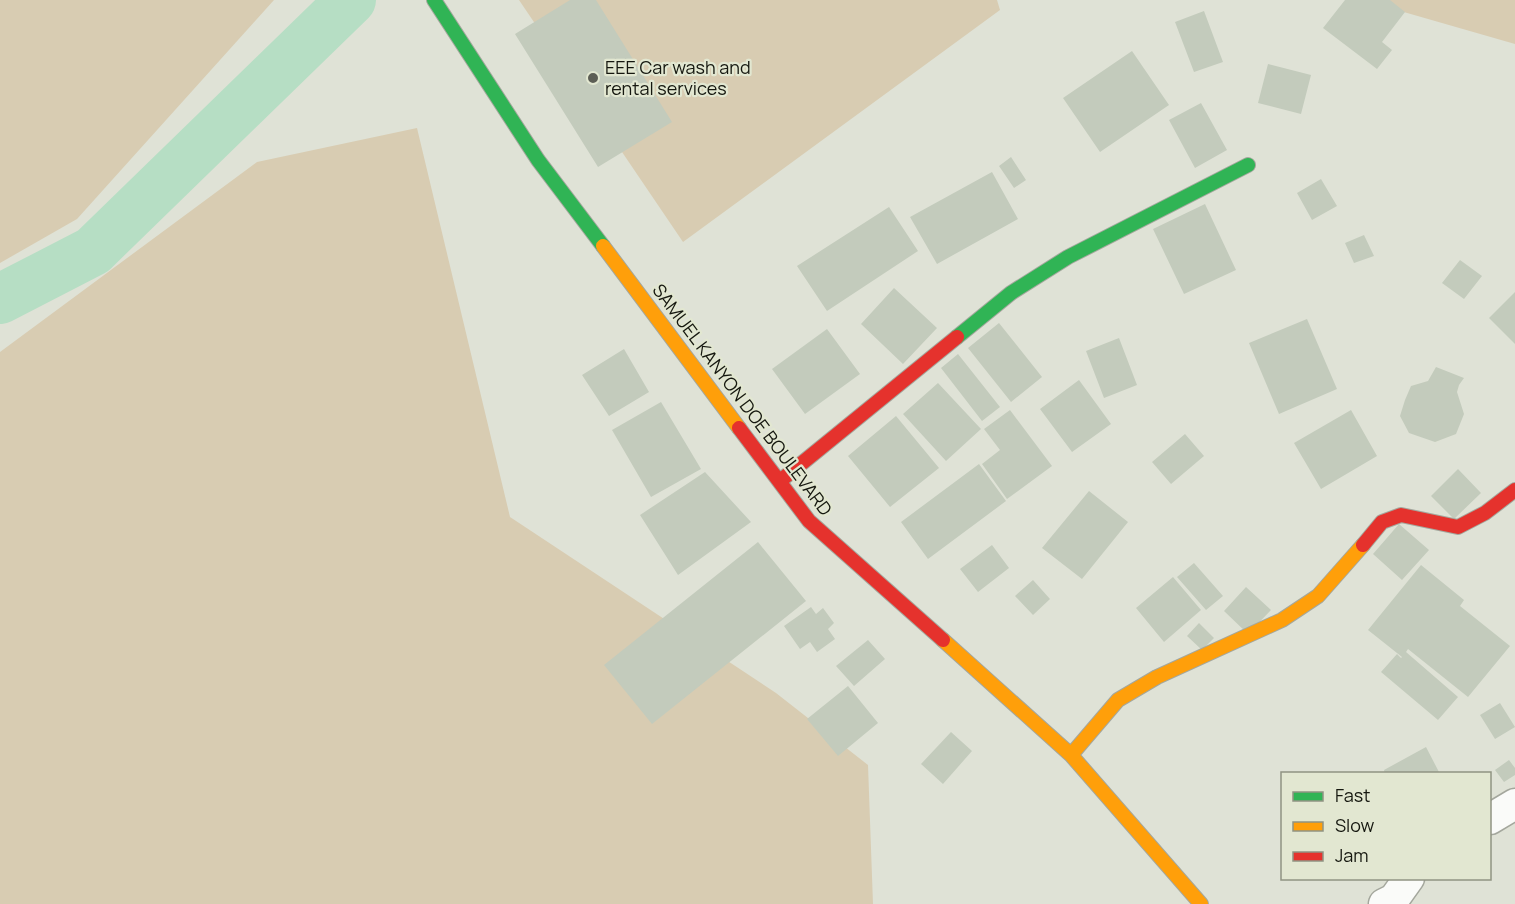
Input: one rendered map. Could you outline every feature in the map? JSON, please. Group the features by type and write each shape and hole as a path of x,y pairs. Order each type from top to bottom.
{"street":[{"name":"SAMUEL KANYON DOE BOULEVARD","path":"434,0 538,160 809,521 1071,755 1201,904"},
{"path":"780,482 1011,293 1068,257 1248,165"},
{"path":"1071,755 1118,700 1157,677 1281,620 1318,596 1382,522 1401,516 1458,527 1485,513 1515,490"},
{"path":"1491,818 1515,804"},
{"path":"1384,904 1394,899 1408,880"}],"shaded area":[{"path":"0,0 274,0 77,219 0,263"},
{"path":"519,0 997,0 1000,10 683,242"},
{"path":"1362,0 1515,0 1515,44"},
{"path":"417,128 510,517 776,693 868,765 873,904 0,904 0,352 257,162"}],"building":[{"name":"EEE Car wash and rental services","path":"570,0 596,0 672,122 598,167 515,34"},
{"path":"1345,0 1390,0 1405,12 1382,42 1392,50 1377,69 1323,28"},
{"path":"1204,11 1223,62 1194,72 1175,22"},
{"path":"1132,51 1169,105 1100,152 1063,98"},
{"path":"1268,64 1311,75 1301,114 1258,103"},
{"path":"1201,103 1227,150 1195,168 1169,120"},
{"path":"1011,157 1026,180 1014,188 999,166"},
{"path":"992,172 1018,219 937,264 910,217"},
{"path":"1321,179 1337,206 1312,220 1297,193"},
{"path":"1205,204 1236,270 1184,294 1153,229"},
{"path":"889,207 918,251 827,311 797,266"},
{"path":"1364,235 1374,256 1354,263 1345,243"},
{"path":"1460,260 1482,276 1464,299 1442,283"},
{"path":"894,288 937,328 903,364 861,324"},
{"path":"1515,292 1515,344 1489,318"},
{"path":"1307,319 1337,389 1279,414 1249,343"},
{"path":"999,323 1042,377 1011,402 968,348"},
{"path":"827,329 860,374 805,414 772,369"},
{"path":"1119,338 1137,385 1104,398 1086,351"},
{"path":"624,349 649,392 609,416 582,375"},
{"path":"958,354 1000,407 982,421 941,368"},
{"path":"1436,367 1464,378 1457,392 1464,414 1456,434 1435,442 1409,433 1400,416 1411,386 1428,381"},
{"path":"1079,380 1111,424 1072,452 1040,409"},
{"path":"938,383 981,429 946,461 903,414"},
{"path":"661,402 701,469 651,497 612,430"},
{"path":"1010,410 1052,466 1007,499 982,464 1000,450 984,429"},
{"path":"1351,410 1377,456 1321,489 1294,443"},
{"path":"896,416 939,468 890,507 848,456"},
{"path":"1185,434 1204,456 1171,484 1152,462"},
{"path":"979,464 1006,501 928,559 901,522"},
{"path":"1458,469 1481,493 1454,519 1431,496"},
{"path":"705,472 751,522 678,575 640,515"},
{"path":"1089,491 1128,522 1082,579 1042,548"},
{"path":"1399,524 1429,550 1402,580 1373,554"},
{"path":"758,542 806,601 652,724 604,665"},
{"path":"992,545 1009,568 978,592 960,569"},
{"path":"1194,563 1223,596 1206,610 1177,577"},
{"path":"1421,565 1464,600 1460,606 1510,646 1468,697 1408,649 1406,652 1458,697 1438,720 1381,672 1397,654 1402,657 1368,630"},
{"path":"1173,577 1201,610 1164,642 1136,608"},
{"path":"1033,580 1050,599 1033,615 1015,596"},
{"path":"1246,587 1271,610 1248,634 1224,611"},
{"path":"811,607 816,614 823,608 834,623 828,629 835,639 817,652 810,642 800,649 784,626"},
{"path":"1199,623 1214,638 1202,650 1187,636"},
{"path":"868,640 885,659 854,686 836,666"},
{"path":"848,686 878,723 838,756 807,719"},
{"path":"1500,703 1515,727 1495,739 1480,715"},
{"path":"951,732 972,751 943,784 921,764"},
{"path":"1426,747 1439,772 1384,772 1384,770"},
{"path":"1509,760 1515,768 1515,775 1504,782 1495,770"}],"waterway":[{"path":"0,299 93,251 351,0"}],"traffic: fast":[{"path":"434,0 538,160 603,246"},
{"path":"957,337 1011,293 1068,257 1248,165"}],"traffic: slow":[{"path":"603,246 739,428"},
{"path":"1071,755 1118,700 1157,677 1282,620 1318,596 1363,545"},
{"path":"943,640 1071,755 1201,904"}],"traffic: jam":[{"path":"780,481 957,337"},
{"path":"739,428 809,521 943,640"},
{"path":"1363,545 1382,522 1401,515 1458,527 1485,513 1515,490"}],"place":[{"name":"EEE Car wash and rental services","path":"593,78"}]}
